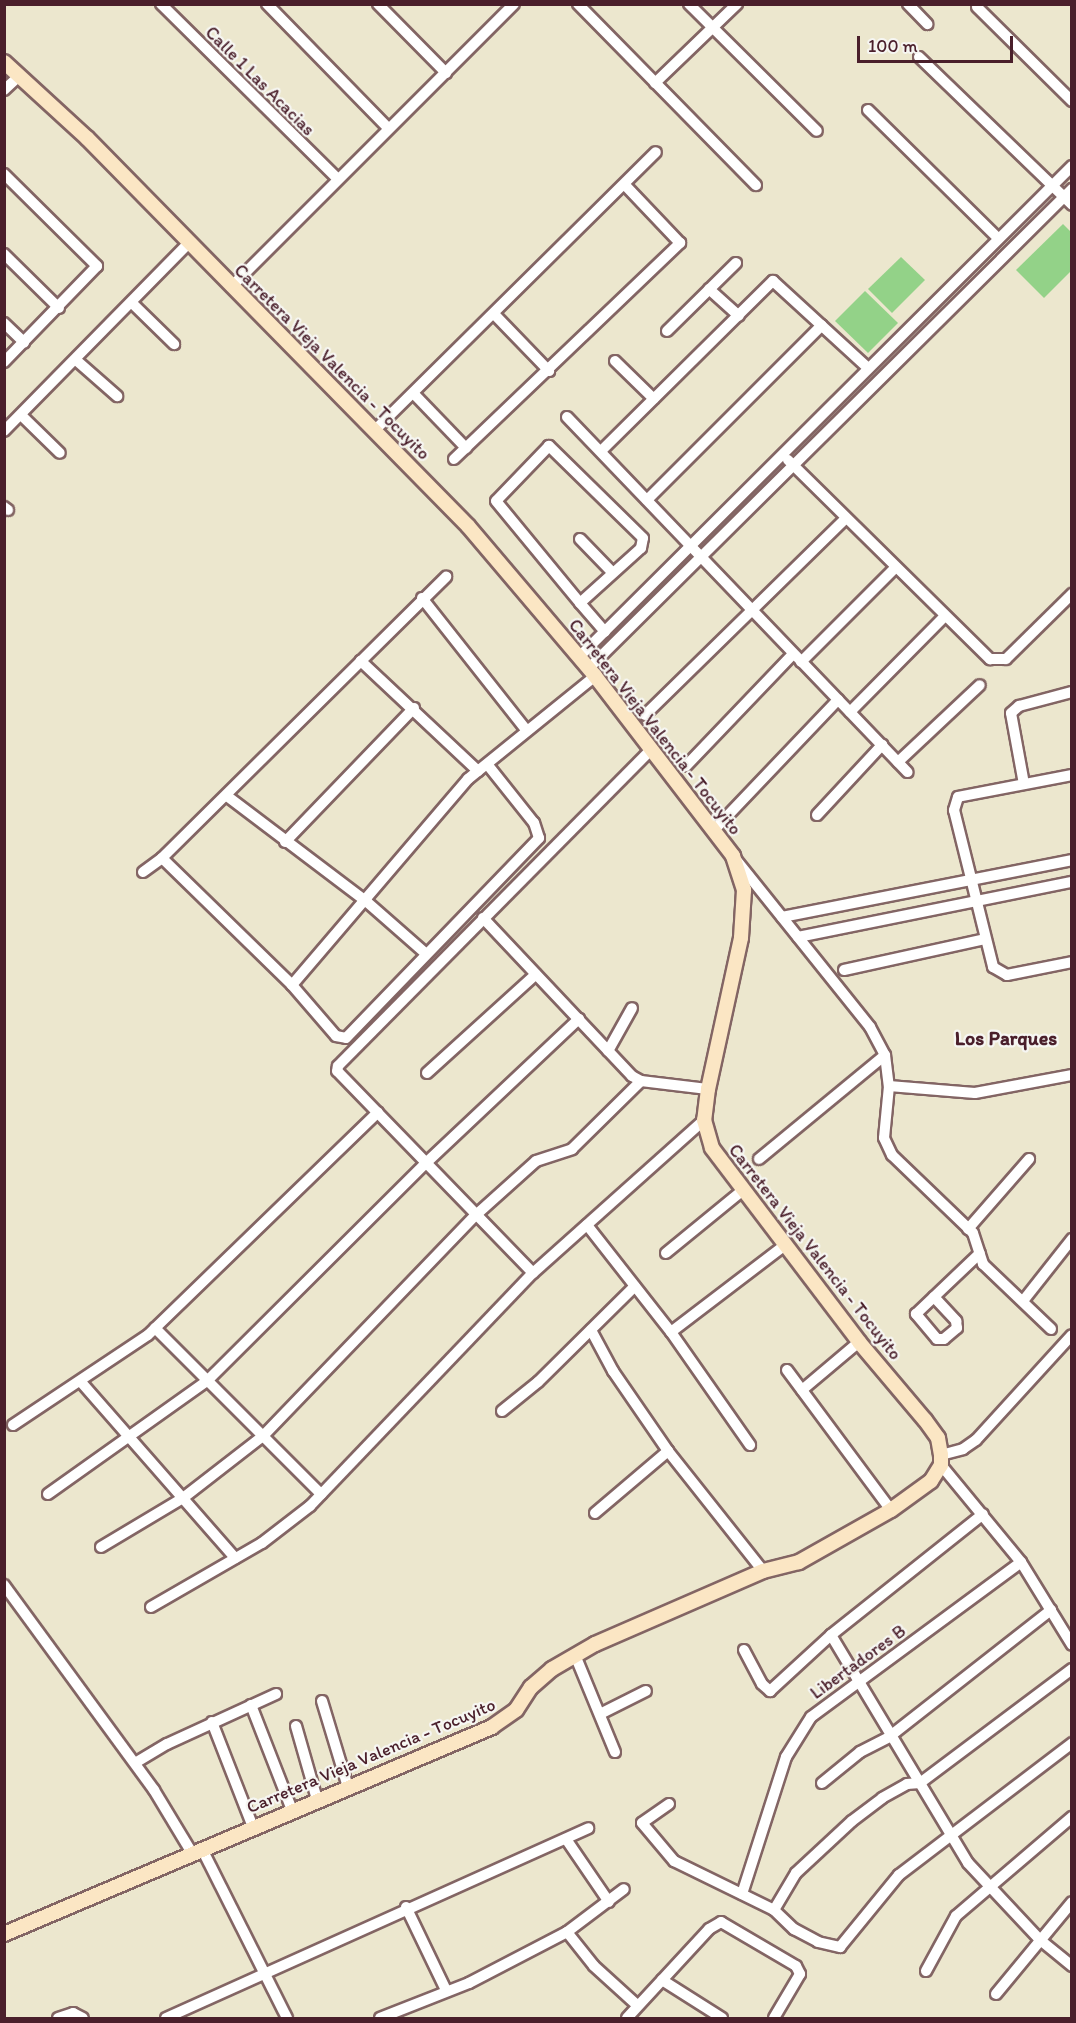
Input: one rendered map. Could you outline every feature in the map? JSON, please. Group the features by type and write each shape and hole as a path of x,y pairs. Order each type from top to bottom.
{"street":[{"name":"Calle 1 Las Acacias","path":"160,4 338,179"},
{"path":"267,4 388,128"},
{"path":"378,4 446,73"},
{"path":"231,287 514,4"},
{"path":"578,4 756,184"},
{"path":"689,4 817,131"},
{"path":"655,83 737,4"},
{"path":"908,4 927,24"},
{"path":"977,7 1071,101"},
{"path":"919,57 1067,201"},
{"name":"Carretera Vieja Valencia - Tocuyito","path":"4,62 87,138 188,244 468,526 579,657 733,856 744,890 741,938 708,1089 704,1120 712,1148 859,1342 926,1420 938,1438 941,1460 931,1481 891,1510 799,1562 763,1571 575,1655 536,1682 516,1710 499,1723 4,1934"},
{"path":"4,90 18,76"},
{"path":"868,110 998,238"},
{"path":"375,430 495,315 656,152"},
{"path":"579,657 1071,166"},
{"path":"4,174 97,266 59,308 4,362"},
{"path":"454,459 549,371 680,243 625,185"},
{"path":"292,984 367,902 482,768 527,731 591,672 700,556 1067,201 1071,189"},
{"path":"4,431 188,244"},
{"path":"4,254 59,308"},
{"path":"667,331 736,263"},
{"path":"601,451 773,281 867,368"},
{"path":"709,289 739,316"},
{"path":"132,303 174,344"},
{"path":"495,315 549,371"},
{"path":"4,323 24,342"},
{"path":"647,500 822,325"},
{"path":"76,360 117,396"},
{"path":"615,361 654,399"},
{"path":"414,394 466,448"},
{"path":"21,415 60,453"},
{"path":"567,417 908,772"},
{"path":"580,603 641,548 643,538 549,446 495,499 580,603 605,632"},
{"path":"782,454 844,520 896,567 990,659 1006,659 1071,594"},
{"path":"645,715 844,520"},
{"path":"580,539 613,573"},
{"path":"686,766 797,658 896,567"},
{"path":"142,873 162,858 226,796 422,598 446,577"},
{"path":"422,598 527,731"},
{"path":"850,712 945,616"},
{"path":"162,858 292,984 336,1036 346,1038 425,953 539,838 534,823 482,768 361,661"},
{"path":"898,762 980,685"},
{"path":"1024,784 1011,713 1019,706 1071,692"},
{"path":"714,830 838,700"},
{"path":"285,842 414,708"},
{"path":"818,815 882,745"},
{"path":"533,1273 337,1071 339,1061 651,750"},
{"path":"1071,775 958,797 954,803 984,939 993,967 1007,975 1071,962"},
{"path":"226,796 367,902 425,953"},
{"path":"733,856 870,1027 885,1055 889,1086 884,1138 892,1155 968,1229 983,1264 1051,1329"},
{"path":"782,917 1071,860"},
{"path":"798,937 1071,882"},
{"path":"483,918 608,1051 641,1081 708,1089"},
{"path":"844,970 984,939"},
{"path":"427,1073 536,974"},
{"path":"608,1051 632,1008"},
{"path":"48,1494 207,1381 427,1162 579,1019"},
{"path":"759,1159 885,1055"},
{"path":"889,1086 975,1093 1071,1075"},
{"path":"101,1547 183,1498 263,1436 477,1214 536,1161 572,1149 641,1081"},
{"path":"14,1425 81,1382 155,1328 378,1112"},
{"path":"151,1606 262,1543 321,1494 533,1273 704,1120"},
{"path":"968,1229 1029,1159"},
{"path":"666,1253 743,1190"},
{"path":"587,1225 671,1332 750,1445"},
{"path":"1023,1301 1071,1239"},
{"path":"671,1332 785,1245"},
{"path":"934,1297 980,1253"},
{"path":"502,1411 538,1382 635,1286"},
{"path":"155,1328 321,1494"},
{"path":"591,1330 613,1371 668,1451 763,1571"},
{"path":"1071,1335 976,1440 941,1460 1021,1562 1071,1645"},
{"path":"802,1390 859,1342"},
{"path":"787,1370 891,1510"},
{"path":"81,1382 235,1558"},
{"path":"595,1513 668,1451"},
{"path":"744,1650 762,1684 770,1691 831,1635 983,1514"},
{"name":"Libertadores B","path":"742,1894 786,1757 811,1717 1021,1562"},
{"path":"4,1585 197,1851 265,1974 287,2019"},
{"path":"822,1783 860,1752 889,1737 1051,1610"},
{"path":"831,1635 889,1737 988,1887 1039,1939 1071,1966"},
{"path":"575,1655 602,1713 615,1752"},
{"path":"774,1910 796,1873 852,1821 882,1797 907,1784 920,1783 1071,1668"},
{"path":"602,1713 646,1691"},
{"path":"135,1763 149,1753 276,1694"},
{"path":"322,1701 348,1787"},
{"path":"251,1705 292,1810"},
{"path":"213,1722 252,1827"},
{"path":"296,1726 317,1799"},
{"path":"669,1804 642,1823 674,1861 774,1910 794,1929 818,1942 840,1947 899,1875 1071,1743"},
{"path":"926,1971 938,1943 956,1916 1071,1817"},
{"path":"166,2019 406,1907 588,1828"},
{"path":"566,1839 609,1902"},
{"path":"380,2019 469,1983 567,1932 624,1889"},
{"path":"996,1994 1071,1902"},
{"path":"406,1907 447,1990"},
{"path":"627,2019 637,2004 709,1929 721,1922 796,1965 800,1974 774,2019"},
{"path":"567,1932 594,1966 637,2004"},
{"path":"662,1980 722,2019"},
{"path":"58,2019 74,2013 83,2019"}],"green space":[{"path":"1063,224 1071,232 1071,271 1044,298 1016,270"},
{"path":"901,257 925,280 892,313 868,289"},
{"path":"865,291 898,323 868,353 835,321"}],"district":[{"name":"Los Parques","path":"1006,1038"}]}
